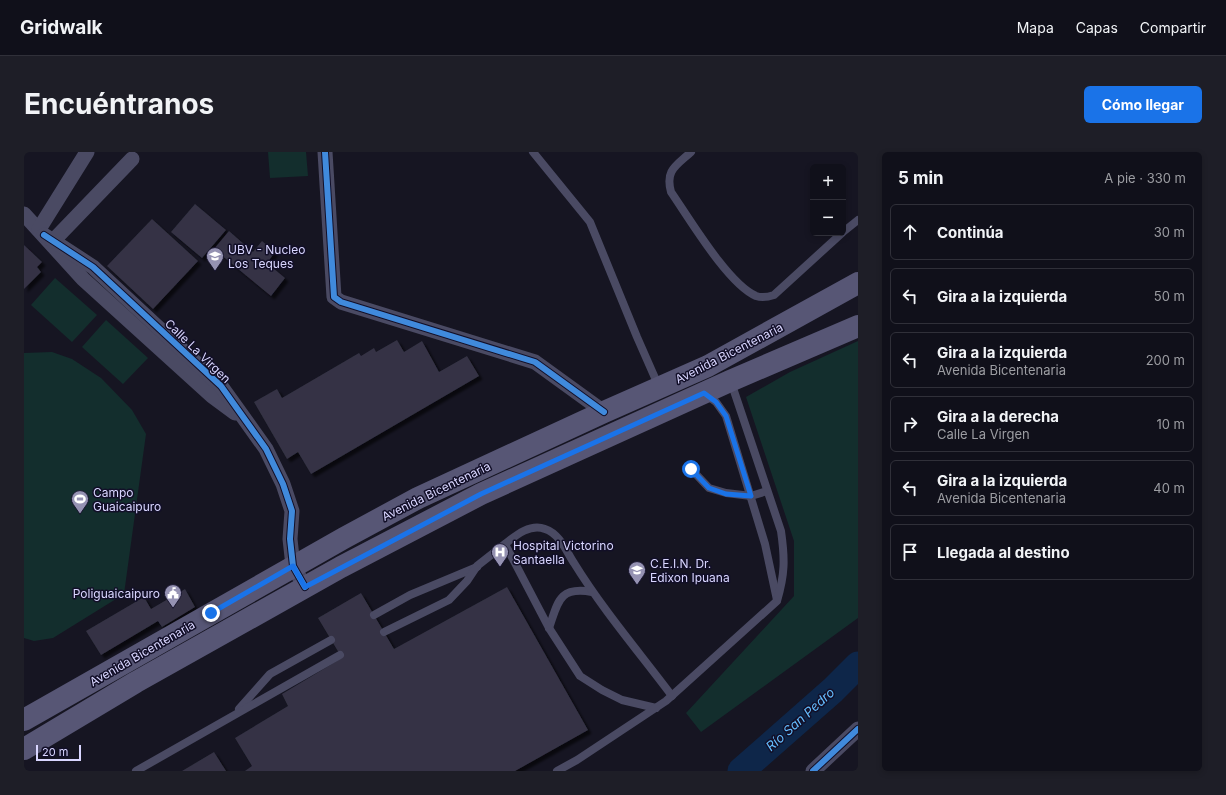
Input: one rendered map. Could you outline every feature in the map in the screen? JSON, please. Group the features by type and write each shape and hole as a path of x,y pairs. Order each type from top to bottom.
{"main road":[{"name":"Avenida Bicentenaria","path":"24,720 293,566 418,498 604,412 708,366 858,283"},
{"name":"Avenida Bicentenaria","path":"24,750 136,682 305,587 481,494 730,381 858,326"}],"street":[{"path":"45,235 87,152"},
{"path":"325,152 334,297 341,302 535,362 604,412"},
{"path":"45,235 132,159"},
{"name":"Calle La Virgen","path":"24,214 45,235 83,278 110,292 178,355 221,386 266,449 283,484 292,511 290,539 293,566 305,587"},
{"path":"813,771 858,730"}],"lane":[{"path":"533,152 590,222 637,338 660,388"},
{"path":"691,152 670,171 668,182 672,192 716,258 744,288 757,296 767,297 774,295 838,236"},
{"path":"846,229 858,220"},
{"path":"557,771 577,760 672,696 777,601 784,579 784,550 781,531 730,381"},
{"path":"704,393 716,402 726,416 765,544 777,601"},
{"path":"691,469 709,488 726,494 751,496 767,491"},
{"path":"374,615 410,595 477,566 518,534 530,528 544,528 556,535 592,592 672,696"},
{"path":"505,544 549,628 580,676 602,690 622,700 656,708"},
{"path":"384,632 448,600 467,581 477,566"},
{"path":"549,628 558,600 565,594 581,590 592,592"},
{"path":"233,715 270,674 331,640"},
{"path":"136,771 340,655"}],"green space":[{"path":"268,152 306,152 308,176 270,178"},
{"path":"55,278 97,315 72,342 31,305"},
{"path":"106,320 148,358 123,384 82,347"},
{"path":"858,341 858,618 701,732 686,713 794,596 794,541 746,397 790,372"},
{"name":"Campo Guaicaipuro","path":"52,352 72,359 101,378 132,410 146,434 124,594 53,638 34,641 24,638 24,353"}],"building":[{"path":"195,204 226,230 202,258 171,232"},
{"path":"152,219 198,261 153,309 107,266"},
{"path":"229,231 253,252 262,241 275,252 267,263 285,278 271,296 214,249"},
{"path":"24,245 42,262 37,267 41,272 24,289"},
{"path":"397,340 404,352 422,341 439,372 467,356 479,376 311,474 298,452 287,459 254,402 277,389 282,398 359,353 361,356 374,348 376,352"},
{"path":"507,587 588,730 515,771 245,771 252,766 235,738 288,706 282,694 342,658 318,618 361,593 394,649"},
{"path":"185,589 195,607 162,627 158,621 101,655 86,631 144,597 151,609"},
{"path":"214,752 226,771 182,771"}],"waterway":[{"name":"Río San Pedro","path":"741,771 833,690 858,665"}],"cycle path":[{"path":"325,152 334,297 341,302 535,362 604,412"},
{"path":"44,235 93,267 221,386 266,449 283,484 292,511 290,539 293,566 305,587"},
{"path":"813,771 858,729"}],"place":[{"name":"UBV - Nucleo Los Teques","path":"215,271"},
{"name":"Campo Guaicaipuro","path":"80,514"},
{"name":"Hospital Victorino Santaella","path":"500,567"},
{"name":"C.E.I.N. Dr. Edixon Ipuana","path":"637,585"},
{"name":"Poliguaicaipuro","path":"173,608"}],"route":[{"path":"211,613 293,566 305,587 481,494 704,393 716,402 726,416 751,496 726,494 709,488 691,469"}]}
